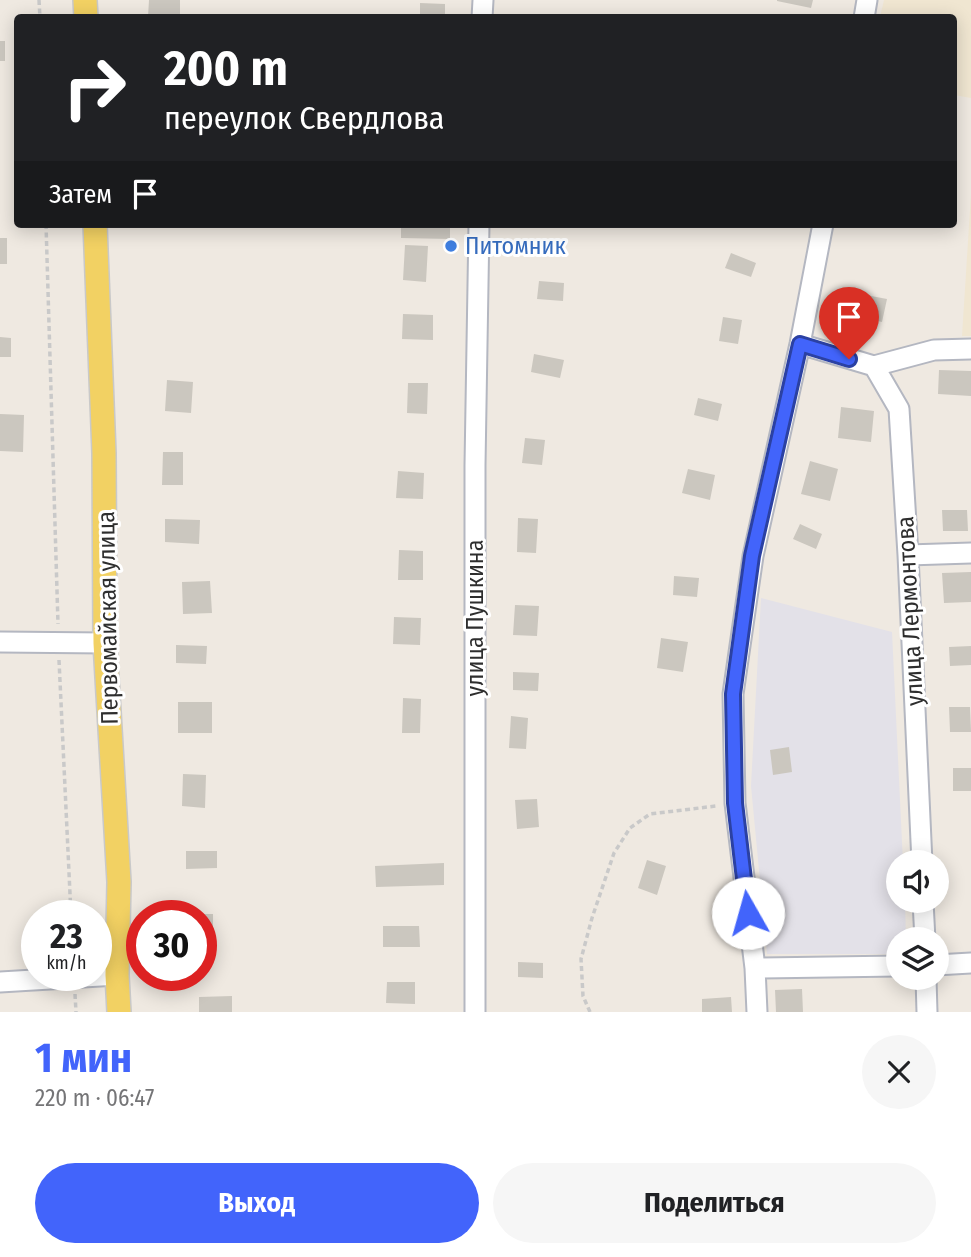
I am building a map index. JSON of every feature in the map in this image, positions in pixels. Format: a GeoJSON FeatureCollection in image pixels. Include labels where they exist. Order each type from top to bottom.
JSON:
{"type":"FeatureCollection","features":[{"type":"Feature","properties":{"kind":"main road","name":"Первомайская улица"},"geometry":{"type":"LineString","coordinates":[[95,228],[104,453],[105,643],[119,882],[119,1012]]}},
{"type":"Feature","properties":{"kind":"street","name":"улица Пушкина"},"geometry":{"type":"LineString","coordinates":[[475,1012],[475,479],[479,228]]}},
{"type":"Feature","properties":{"kind":"street"},"geometry":{"type":"LineString","coordinates":[[757,1012],[755,968],[735,803],[733,694],[752,556],[800,344],[822,228]]}},
{"type":"Feature","properties":{"kind":"street"},"geometry":{"type":"LineString","coordinates":[[800,344],[874,366],[933,349],[971,349]]}},
{"type":"Feature","properties":{"kind":"street","name":"улица Лермонтова"},"geometry":{"type":"LineString","coordinates":[[874,366],[899,409],[921,850]]}},
{"type":"Feature","properties":{"kind":"street"},"geometry":{"type":"LineString","coordinates":[[908,555],[971,553]]}},
{"type":"Feature","properties":{"kind":"street"},"geometry":{"type":"LineString","coordinates":[[0,642],[105,643]]}},
{"type":"Feature","properties":{"kind":"street"},"geometry":{"type":"LineString","coordinates":[[949,965],[971,964]]}},
{"type":"Feature","properties":{"kind":"street"},"geometry":{"type":"LineString","coordinates":[[755,968],[886,966]]}},
{"type":"Feature","properties":{"kind":"street"},"geometry":{"type":"LineString","coordinates":[[0,982],[117,975]]}},
{"type":"Feature","properties":{"kind":"street"},"geometry":{"type":"LineString","coordinates":[[926,990],[927,1012]]}},
{"type":"Feature","properties":{"kind":"path"},"geometry":{"type":"LineString","coordinates":[[46,228],[58,642],[70,900]]}},
{"type":"Feature","properties":{"kind":"path"},"geometry":{"type":"LineString","coordinates":[[590,1012],[583,996],[581,959],[614,853],[630,828],[650,814],[735,803]]}},
{"type":"Feature","properties":{"kind":"shaded area"},"geometry":{"type":"Polygon","coordinates":[[[884,0],[971,0],[971,98],[957,96],[957,14],[881,14],[884,0]]]}},
{"type":"Feature","properties":{"kind":"shaded area"},"geometry":{"type":"Polygon","coordinates":[[[971,194],[971,336],[962,336],[971,194]]]}},
{"type":"Feature","properties":{"kind":"shaded area"},"geometry":{"type":"Polygon","coordinates":[[[761,598],[892,632],[902,850],[886,850],[886,913],[905,913],[906,927],[886,927],[886,954],[767,954],[751,786],[761,598]]]}},
{"type":"Feature","properties":{"kind":"building"},"geometry":{"type":"Polygon","coordinates":[[[149,0],[180,0],[180,14],[148,14],[149,0]]]}},
{"type":"Feature","properties":{"kind":"building"},"geometry":{"type":"Polygon","coordinates":[[[777,0],[813,0],[811,8],[777,0]]]}},
{"type":"Feature","properties":{"kind":"building"},"geometry":{"type":"Polygon","coordinates":[[[420,3],[445,4],[445,14],[420,14],[420,3]]]}},
{"type":"Feature","properties":{"kind":"building"},"geometry":{"type":"Polygon","coordinates":[[[0,41],[5,41],[5,61],[0,61],[0,41]]]}},
{"type":"Feature","properties":{"kind":"building"},"geometry":{"type":"Polygon","coordinates":[[[401,228],[450,228],[450,239],[401,238],[401,228]]]}},
{"type":"Feature","properties":{"kind":"building"},"geometry":{"type":"Polygon","coordinates":[[[0,238],[7,238],[7,264],[0,264],[0,238]]]}},
{"type":"Feature","properties":{"kind":"building"},"geometry":{"type":"Polygon","coordinates":[[[405,245],[428,246],[426,282],[403,280],[405,245]]]}},
{"type":"Feature","properties":{"kind":"building"},"geometry":{"type":"Polygon","coordinates":[[[731,253],[756,263],[751,277],[725,268],[731,253]]]}},
{"type":"Feature","properties":{"kind":"building"},"geometry":{"type":"Polygon","coordinates":[[[539,281],[564,283],[563,301],[537,299],[539,281]]]}},
{"type":"Feature","properties":{"kind":"building"},"geometry":{"type":"Polygon","coordinates":[[[850,292],[887,299],[882,322],[845,314],[850,292]]]}},
{"type":"Feature","properties":{"kind":"building"},"geometry":{"type":"Polygon","coordinates":[[[403,314],[433,315],[433,340],[402,339],[403,314]]]}},
{"type":"Feature","properties":{"kind":"building"},"geometry":{"type":"Polygon","coordinates":[[[723,317],[742,320],[738,344],[719,341],[723,317]]]}},
{"type":"Feature","properties":{"kind":"building"},"geometry":{"type":"Polygon","coordinates":[[[0,337],[11,338],[11,357],[0,357],[0,337]]]}},
{"type":"Feature","properties":{"kind":"building"},"geometry":{"type":"Polygon","coordinates":[[[534,354],[564,360],[560,378],[531,372],[534,354]]]}},
{"type":"Feature","properties":{"kind":"building"},"geometry":{"type":"Polygon","coordinates":[[[939,370],[971,371],[971,396],[938,394],[939,370]]]}},
{"type":"Feature","properties":{"kind":"building"},"geometry":{"type":"Polygon","coordinates":[[[167,380],[193,382],[191,413],[165,411],[167,380]]]}},
{"type":"Feature","properties":{"kind":"building"},"geometry":{"type":"Polygon","coordinates":[[[408,383],[428,383],[427,414],[407,413],[408,383]]]}},
{"type":"Feature","properties":{"kind":"building"},"geometry":{"type":"Polygon","coordinates":[[[698,398],[722,404],[718,421],[694,415],[698,398]]]}},
{"type":"Feature","properties":{"kind":"building"},"geometry":{"type":"Polygon","coordinates":[[[841,407],[874,411],[871,442],[838,438],[841,407]]]}},
{"type":"Feature","properties":{"kind":"building"},"geometry":{"type":"Polygon","coordinates":[[[0,414],[24,415],[23,452],[0,451],[0,414]]]}},
{"type":"Feature","properties":{"kind":"building"},"geometry":{"type":"Polygon","coordinates":[[[525,438],[545,440],[542,465],[522,463],[525,438]]]}},
{"type":"Feature","properties":{"kind":"building"},"geometry":{"type":"Polygon","coordinates":[[[163,452],[183,452],[183,485],[162,485],[163,452]]]}},
{"type":"Feature","properties":{"kind":"building"},"geometry":{"type":"Polygon","coordinates":[[[810,461],[838,469],[830,501],[801,494],[810,461]]]}},
{"type":"Feature","properties":{"kind":"building"},"geometry":{"type":"Polygon","coordinates":[[[688,469],[715,475],[710,500],[682,493],[688,469]]]}},
{"type":"Feature","properties":{"kind":"building"},"geometry":{"type":"Polygon","coordinates":[[[398,471],[424,473],[423,499],[396,498],[398,471]]]}},
{"type":"Feature","properties":{"kind":"building"},"geometry":{"type":"Polygon","coordinates":[[[942,510],[967,510],[968,531],[943,531],[942,510]]]}},
{"type":"Feature","properties":{"kind":"building"},"geometry":{"type":"Polygon","coordinates":[[[518,518],[538,519],[536,553],[517,552],[518,518]]]}},
{"type":"Feature","properties":{"kind":"building"},"geometry":{"type":"Polygon","coordinates":[[[165,519],[200,520],[199,544],[165,542],[165,519]]]}},
{"type":"Feature","properties":{"kind":"building"},"geometry":{"type":"Polygon","coordinates":[[[800,524],[822,534],[816,549],[793,539],[800,524]]]}},
{"type":"Feature","properties":{"kind":"building"},"geometry":{"type":"Polygon","coordinates":[[[399,550],[423,551],[423,580],[398,580],[399,550]]]}},
{"type":"Feature","properties":{"kind":"building"},"geometry":{"type":"Polygon","coordinates":[[[971,572],[971,602],[944,603],[942,573],[971,572]]]}},
{"type":"Feature","properties":{"kind":"building"},"geometry":{"type":"Polygon","coordinates":[[[674,576],[699,578],[697,597],[673,595],[674,576]]]}},
{"type":"Feature","properties":{"kind":"building"},"geometry":{"type":"Polygon","coordinates":[[[210,581],[212,613],[183,614],[182,582],[210,581]]]}},
{"type":"Feature","properties":{"kind":"building"},"geometry":{"type":"Polygon","coordinates":[[[515,605],[539,606],[537,636],[513,635],[515,605]]]}},
{"type":"Feature","properties":{"kind":"building"},"geometry":{"type":"Polygon","coordinates":[[[394,617],[421,618],[420,645],[393,644],[394,617]]]}},
{"type":"Feature","properties":{"kind":"building"},"geometry":{"type":"Polygon","coordinates":[[[661,638],[688,642],[683,672],[657,668],[661,638]]]}},
{"type":"Feature","properties":{"kind":"building"},"geometry":{"type":"Polygon","coordinates":[[[176,645],[207,646],[206,664],[176,663],[176,645]]]}},
{"type":"Feature","properties":{"kind":"building"},"geometry":{"type":"Polygon","coordinates":[[[971,646],[971,665],[950,666],[949,647],[971,646]]]}},
{"type":"Feature","properties":{"kind":"building"},"geometry":{"type":"Polygon","coordinates":[[[513,672],[539,673],[538,691],[513,690],[513,672]]]}},
{"type":"Feature","properties":{"kind":"building"},"geometry":{"type":"Polygon","coordinates":[[[403,698],[421,699],[420,733],[402,733],[403,698]]]}},
{"type":"Feature","properties":{"kind":"building"},"geometry":{"type":"Polygon","coordinates":[[[178,702],[212,702],[212,733],[178,733],[178,702]]]}},
{"type":"Feature","properties":{"kind":"building"},"geometry":{"type":"Polygon","coordinates":[[[949,707],[970,707],[971,732],[950,732],[949,707]]]}},
{"type":"Feature","properties":{"kind":"building"},"geometry":{"type":"Polygon","coordinates":[[[511,716],[528,718],[526,749],[509,748],[511,716]]]}},
{"type":"Feature","properties":{"kind":"building"},"geometry":{"type":"Polygon","coordinates":[[[789,747],[792,772],[773,775],[770,750],[789,747]]]}},
{"type":"Feature","properties":{"kind":"building"},"geometry":{"type":"Polygon","coordinates":[[[953,768],[971,768],[971,791],[953,791],[953,768]]]}},
{"type":"Feature","properties":{"kind":"building"},"geometry":{"type":"Polygon","coordinates":[[[183,774],[206,775],[205,808],[182,806],[183,774]]]}},
{"type":"Feature","properties":{"kind":"building"},"geometry":{"type":"Polygon","coordinates":[[[537,799],[539,827],[517,829],[515,800],[537,799]]]}},
{"type":"Feature","properties":{"kind":"building"},"geometry":{"type":"Polygon","coordinates":[[[186,851],[217,851],[217,868],[186,869],[186,851]]]}},
{"type":"Feature","properties":{"kind":"building"},"geometry":{"type":"Polygon","coordinates":[[[647,860],[666,866],[657,895],[638,888],[647,860]]]}},
{"type":"Feature","properties":{"kind":"building"},"geometry":{"type":"Polygon","coordinates":[[[444,863],[444,885],[376,887],[375,866],[444,863]]]}},
{"type":"Feature","properties":{"kind":"building"},"geometry":{"type":"Polygon","coordinates":[[[383,926],[419,926],[420,947],[383,947],[383,926]]]}},
{"type":"Feature","properties":{"kind":"building"},"geometry":{"type":"Polygon","coordinates":[[[518,962],[543,963],[543,978],[518,977],[518,962]]]}},
{"type":"Feature","properties":{"kind":"building"},"geometry":{"type":"Polygon","coordinates":[[[387,982],[415,982],[415,1004],[386,1003],[387,982]]]}},
{"type":"Feature","properties":{"kind":"building"},"geometry":{"type":"Polygon","coordinates":[[[802,989],[803,1012],[776,1012],[775,990],[802,989]]]}},
{"type":"Feature","properties":{"kind":"building"},"geometry":{"type":"Polygon","coordinates":[[[232,996],[232,1012],[199,1012],[199,997],[232,996]]]}},
{"type":"Feature","properties":{"kind":"building"},"geometry":{"type":"Polygon","coordinates":[[[731,997],[732,1012],[702,1012],[702,999],[731,997]]]}},
{"type":"Feature","properties":{"kind":"place","name":"Питомник"},"geometry":{"type":"Point","coordinates":[451,246]}},
{"type":"Feature","properties":{"kind":"route"},"geometry":{"type":"LineString","coordinates":[[748,913],[735,803],[733,694],[752,556],[800,344],[849,359]]}}]}
